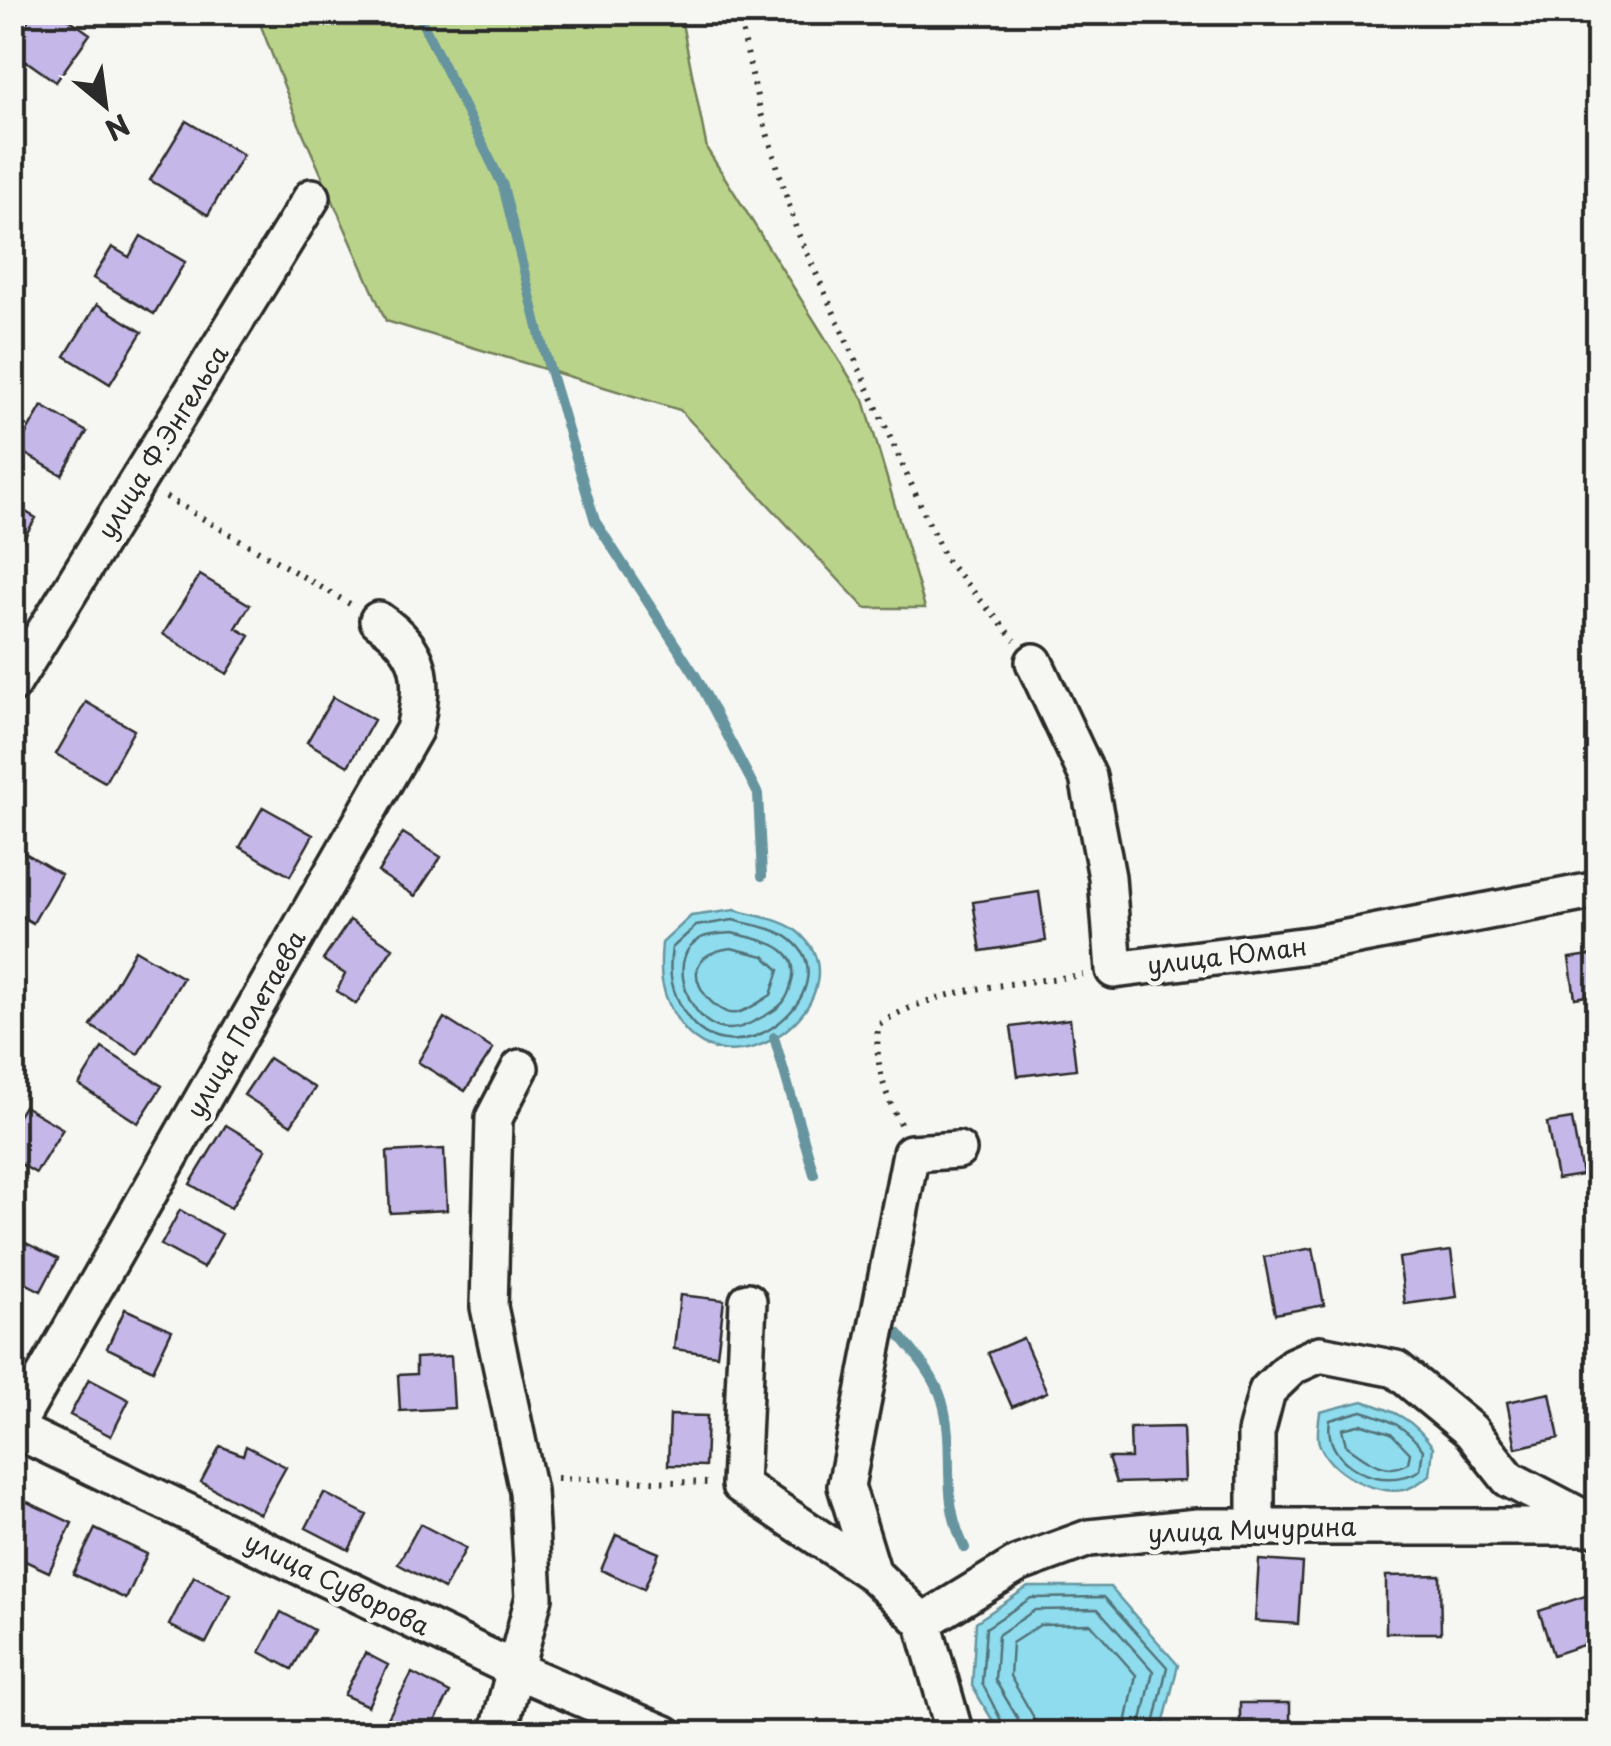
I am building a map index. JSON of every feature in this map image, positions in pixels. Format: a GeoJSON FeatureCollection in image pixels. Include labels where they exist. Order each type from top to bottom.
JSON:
{"type":"FeatureCollection","features":[{"type":"Feature","properties":{"kind":"street","name":"улица Ф.Энгельса"},"geometry":{"type":"LineString","coordinates":[[12,685],[312,198]]}},
{"type":"Feature","properties":{"kind":"street","name":"улица Полетаева"},"geometry":{"type":"LineString","coordinates":[[13,1428],[414,730],[423,688],[414,657],[400,635],[378,620]]}},
{"type":"Feature","properties":{"kind":"street","name":"улица Юман"},"geometry":{"type":"LineString","coordinates":[[1034,662],[1088,776],[1107,877],[1114,970],[1316,944],[1598,890]]}},
{"type":"Feature","properties":{"kind":"street"},"geometry":{"type":"LineString","coordinates":[[498,1734],[534,1597],[528,1491],[488,1307],[494,1118],[520,1068]]}},
{"type":"Feature","properties":{"kind":"street"},"geometry":{"type":"LineString","coordinates":[[873,1574],[846,1486],[912,1153],[958,1150]]}},
{"type":"Feature","properties":{"kind":"street"},"geometry":{"type":"LineString","coordinates":[[748,1301],[740,1485],[873,1574],[923,1622],[955,1734]]}},
{"type":"Feature","properties":{"kind":"street"},"geometry":{"type":"LineString","coordinates":[[1256,1527],[1256,1433],[1267,1391],[1292,1366],[1320,1354],[1396,1369],[1471,1430],[1509,1479],[1598,1527]]}},
{"type":"Feature","properties":{"kind":"street","name":"улица Суворова"},"geometry":{"type":"LineString","coordinates":[[13,1428],[516,1670],[664,1734]]}},
{"type":"Feature","properties":{"kind":"street","name":"улица Мичурина"},"geometry":{"type":"LineString","coordinates":[[923,1622],[1018,1564],[1089,1538],[1198,1527],[1598,1527]]}},
{"type":"Feature","properties":{"kind":"path"},"geometry":{"type":"LineString","coordinates":[[738,12],[760,110],[797,231],[945,560],[1034,662]]}},
{"type":"Feature","properties":{"kind":"path"},"geometry":{"type":"LineString","coordinates":[[139,481],[378,620]]}},
{"type":"Feature","properties":{"kind":"path"},"geometry":{"type":"LineString","coordinates":[[912,1153],[881,1086],[876,1056],[878,1026],[909,1005],[936,996],[1114,970]]}},
{"type":"Feature","properties":{"kind":"path"},"geometry":{"type":"LineString","coordinates":[[528,1491],[559,1476],[740,1485]]}},
{"type":"Feature","properties":{"kind":"green space"},"geometry":{"type":"Polygon","coordinates":[[[256,13],[680,13],[707,149],[864,400],[925,608],[865,608],[680,410],[386,321],[296,117],[256,13]]]}},
{"type":"Feature","properties":{"kind":"water"},"geometry":{"type":"Polygon","coordinates":[[[735,910],[777,921],[799,933],[816,958],[817,984],[805,1009],[785,1031],[759,1046],[731,1051],[703,1044],[679,1022],[665,994],[661,954],[662,943],[691,916],[735,910]]]}},
{"type":"Feature","properties":{"kind":"water"},"geometry":{"type":"Polygon","coordinates":[[[1363,1401],[1402,1417],[1426,1437],[1433,1447],[1430,1475],[1410,1488],[1391,1491],[1366,1485],[1332,1463],[1318,1440],[1320,1412],[1363,1401]]]}},
{"type":"Feature","properties":{"kind":"water"},"geometry":{"type":"Polygon","coordinates":[[[1028,1587],[1110,1587],[1178,1665],[1161,1733],[1000,1733],[972,1686],[976,1622],[1028,1587]]]}},
{"type":"Feature","properties":{"kind":"building"},"geometry":{"type":"Polygon","coordinates":[[[34,12],[59,12],[90,34],[56,82],[12,51],[12,43],[34,12]]]}},
{"type":"Feature","properties":{"kind":"building"},"geometry":{"type":"Polygon","coordinates":[[[186,121],[243,155],[208,215],[150,180],[186,121]]]}},
{"type":"Feature","properties":{"kind":"building"},"geometry":{"type":"Polygon","coordinates":[[[141,236],[185,262],[154,314],[93,278],[112,247],[129,257],[141,236]]]}},
{"type":"Feature","properties":{"kind":"building"},"geometry":{"type":"Polygon","coordinates":[[[97,304],[142,332],[110,384],[65,356],[97,304]]]}},
{"type":"Feature","properties":{"kind":"building"},"geometry":{"type":"Polygon","coordinates":[[[42,406],[87,432],[62,475],[17,449],[42,406]]]}},
{"type":"Feature","properties":{"kind":"building"},"geometry":{"type":"Polygon","coordinates":[[[12,504],[36,518],[13,556],[12,555],[12,504]]]}},
{"type":"Feature","properties":{"kind":"building"},"geometry":{"type":"Polygon","coordinates":[[[200,575],[250,605],[236,628],[250,636],[227,674],[163,634],[200,575]]]}},
{"type":"Feature","properties":{"kind":"building"},"geometry":{"type":"Polygon","coordinates":[[[333,697],[374,720],[348,766],[307,742],[333,697]]]}},
{"type":"Feature","properties":{"kind":"building"},"geometry":{"type":"Polygon","coordinates":[[[86,702],[134,730],[105,782],[56,754],[86,702]]]}},
{"type":"Feature","properties":{"kind":"building"},"geometry":{"type":"Polygon","coordinates":[[[263,807],[313,835],[290,876],[240,847],[263,807]]]}},
{"type":"Feature","properties":{"kind":"building"},"geometry":{"type":"Polygon","coordinates":[[[403,833],[441,857],[415,896],[378,872],[403,833]]]}},
{"type":"Feature","properties":{"kind":"building"},"geometry":{"type":"Polygon","coordinates":[[[20,850],[61,874],[33,923],[12,911],[12,862],[20,850]]]}},
{"type":"Feature","properties":{"kind":"building"},"geometry":{"type":"Polygon","coordinates":[[[1039,892],[1046,941],[981,951],[973,902],[1039,892]]]}},
{"type":"Feature","properties":{"kind":"building"},"geometry":{"type":"Polygon","coordinates":[[[350,920],[393,948],[356,1004],[337,991],[345,974],[323,960],[350,920]]]}},
{"type":"Feature","properties":{"kind":"building"},"geometry":{"type":"Polygon","coordinates":[[[135,950],[183,978],[138,1054],[91,1026],[135,950]]]}},
{"type":"Feature","properties":{"kind":"building"},"geometry":{"type":"Polygon","coordinates":[[[1598,954],[1598,994],[1575,998],[1569,958],[1598,954]]]}},
{"type":"Feature","properties":{"kind":"building"},"geometry":{"type":"Polygon","coordinates":[[[444,1018],[493,1049],[465,1091],[418,1062],[444,1018]]]}},
{"type":"Feature","properties":{"kind":"building"},"geometry":{"type":"Polygon","coordinates":[[[1070,1019],[1076,1069],[1018,1076],[1011,1027],[1070,1019]]]}},
{"type":"Feature","properties":{"kind":"building"},"geometry":{"type":"Polygon","coordinates":[[[102,1048],[162,1086],[138,1123],[79,1085],[102,1048]]]}},
{"type":"Feature","properties":{"kind":"building"},"geometry":{"type":"Polygon","coordinates":[[[269,1058],[315,1088],[291,1125],[244,1095],[269,1058]]]}},
{"type":"Feature","properties":{"kind":"building"},"geometry":{"type":"Polygon","coordinates":[[[24,1106],[63,1129],[36,1173],[12,1159],[12,1125],[24,1106]]]}},
{"type":"Feature","properties":{"kind":"building"},"geometry":{"type":"Polygon","coordinates":[[[1572,1119],[1582,1175],[1557,1179],[1547,1123],[1572,1119]]]}},
{"type":"Feature","properties":{"kind":"building"},"geometry":{"type":"Polygon","coordinates":[[[226,1125],[266,1149],[231,1208],[190,1184],[226,1125]]]}},
{"type":"Feature","properties":{"kind":"building"},"geometry":{"type":"Polygon","coordinates":[[[444,1149],[447,1210],[390,1213],[387,1152],[444,1149]]]}},
{"type":"Feature","properties":{"kind":"building"},"geometry":{"type":"Polygon","coordinates":[[[180,1210],[222,1234],[203,1268],[161,1245],[180,1210]]]}},
{"type":"Feature","properties":{"kind":"building"},"geometry":{"type":"Polygon","coordinates":[[[12,1236],[58,1259],[41,1291],[12,1276],[12,1236]]]}},
{"type":"Feature","properties":{"kind":"building"},"geometry":{"type":"Polygon","coordinates":[[[1313,1248],[1324,1305],[1275,1314],[1264,1257],[1313,1248]]]}},
{"type":"Feature","properties":{"kind":"building"},"geometry":{"type":"Polygon","coordinates":[[[1451,1251],[1457,1297],[1405,1304],[1399,1258],[1451,1251]]]}},
{"type":"Feature","properties":{"kind":"building"},"geometry":{"type":"Polygon","coordinates":[[[680,1295],[724,1300],[717,1355],[674,1349],[680,1295]]]}},
{"type":"Feature","properties":{"kind":"building"},"geometry":{"type":"Polygon","coordinates":[[[125,1309],[172,1330],[153,1370],[107,1348],[125,1309]]]}},
{"type":"Feature","properties":{"kind":"building"},"geometry":{"type":"Polygon","coordinates":[[[1023,1338],[1047,1392],[1012,1407],[988,1353],[1023,1338]]]}},
{"type":"Feature","properties":{"kind":"building"},"geometry":{"type":"Polygon","coordinates":[[[451,1356],[454,1408],[400,1411],[398,1375],[416,1374],[416,1358],[451,1356]]]}},
{"type":"Feature","properties":{"kind":"building"},"geometry":{"type":"Polygon","coordinates":[[[89,1379],[129,1400],[111,1436],[70,1415],[89,1379]]]}},
{"type":"Feature","properties":{"kind":"building"},"geometry":{"type":"Polygon","coordinates":[[[1550,1393],[1559,1438],[1516,1448],[1507,1402],[1550,1393]]]}},
{"type":"Feature","properties":{"kind":"building"},"geometry":{"type":"Polygon","coordinates":[[[670,1415],[707,1416],[705,1466],[668,1465],[670,1415]]]}},
{"type":"Feature","properties":{"kind":"building"},"geometry":{"type":"Polygon","coordinates":[[[1183,1427],[1185,1481],[1116,1483],[1108,1458],[1131,1458],[1130,1428],[1183,1427]]]}},
{"type":"Feature","properties":{"kind":"building"},"geometry":{"type":"Polygon","coordinates":[[[220,1446],[243,1455],[246,1446],[286,1467],[260,1514],[201,1482],[220,1446]]]}},
{"type":"Feature","properties":{"kind":"building"},"geometry":{"type":"Polygon","coordinates":[[[324,1493],[367,1515],[349,1550],[306,1528],[324,1493]]]}},
{"type":"Feature","properties":{"kind":"building"},"geometry":{"type":"Polygon","coordinates":[[[23,1500],[72,1523],[49,1572],[12,1555],[12,1523],[23,1500]]]}},
{"type":"Feature","properties":{"kind":"building"},"geometry":{"type":"Polygon","coordinates":[[[420,1524],[466,1548],[444,1589],[398,1564],[420,1524]]]}},
{"type":"Feature","properties":{"kind":"building"},"geometry":{"type":"Polygon","coordinates":[[[95,1529],[147,1554],[126,1599],[73,1574],[95,1529]]]}},
{"type":"Feature","properties":{"kind":"building"},"geometry":{"type":"Polygon","coordinates":[[[616,1535],[659,1553],[644,1589],[601,1570],[616,1535]]]}},
{"type":"Feature","properties":{"kind":"building"},"geometry":{"type":"Polygon","coordinates":[[[1259,1560],[1302,1563],[1298,1624],[1255,1621],[1259,1560]]]}},
{"type":"Feature","properties":{"kind":"building"},"geometry":{"type":"Polygon","coordinates":[[[1440,1575],[1441,1633],[1386,1633],[1386,1576],[1440,1575]]]}},
{"type":"Feature","properties":{"kind":"building"},"geometry":{"type":"Polygon","coordinates":[[[194,1576],[231,1595],[206,1643],[169,1625],[194,1576]]]}},
{"type":"Feature","properties":{"kind":"building"},"geometry":{"type":"Polygon","coordinates":[[[1588,1595],[1598,1640],[1553,1655],[1539,1611],[1588,1595]]]}},
{"type":"Feature","properties":{"kind":"building"},"geometry":{"type":"Polygon","coordinates":[[[281,1612],[314,1630],[292,1669],[260,1652],[281,1612]]]}},
{"type":"Feature","properties":{"kind":"building"},"geometry":{"type":"Polygon","coordinates":[[[365,1653],[388,1665],[368,1706],[344,1695],[365,1653]]]}},
{"type":"Feature","properties":{"kind":"building"},"geometry":{"type":"Polygon","coordinates":[[[412,1673],[450,1693],[428,1734],[416,1734],[388,1718],[412,1673]]]}},
{"type":"Feature","properties":{"kind":"building"},"geometry":{"type":"Polygon","coordinates":[[[1240,1703],[1290,1703],[1290,1734],[1240,1734],[1240,1703]]]}},
{"type":"Feature","properties":{"kind":"waterway"},"geometry":{"type":"LineString","coordinates":[[417,12],[503,186],[542,344],[595,521],[697,678],[758,794],[762,876]]}},
{"type":"Feature","properties":{"kind":"waterway"},"geometry":{"type":"LineString","coordinates":[[774,1037],[814,1174]]}},
{"type":"Feature","properties":{"kind":"waterway"},"geometry":{"type":"LineString","coordinates":[[898,1333],[929,1373],[942,1400],[952,1510],[965,1548]]}}]}
